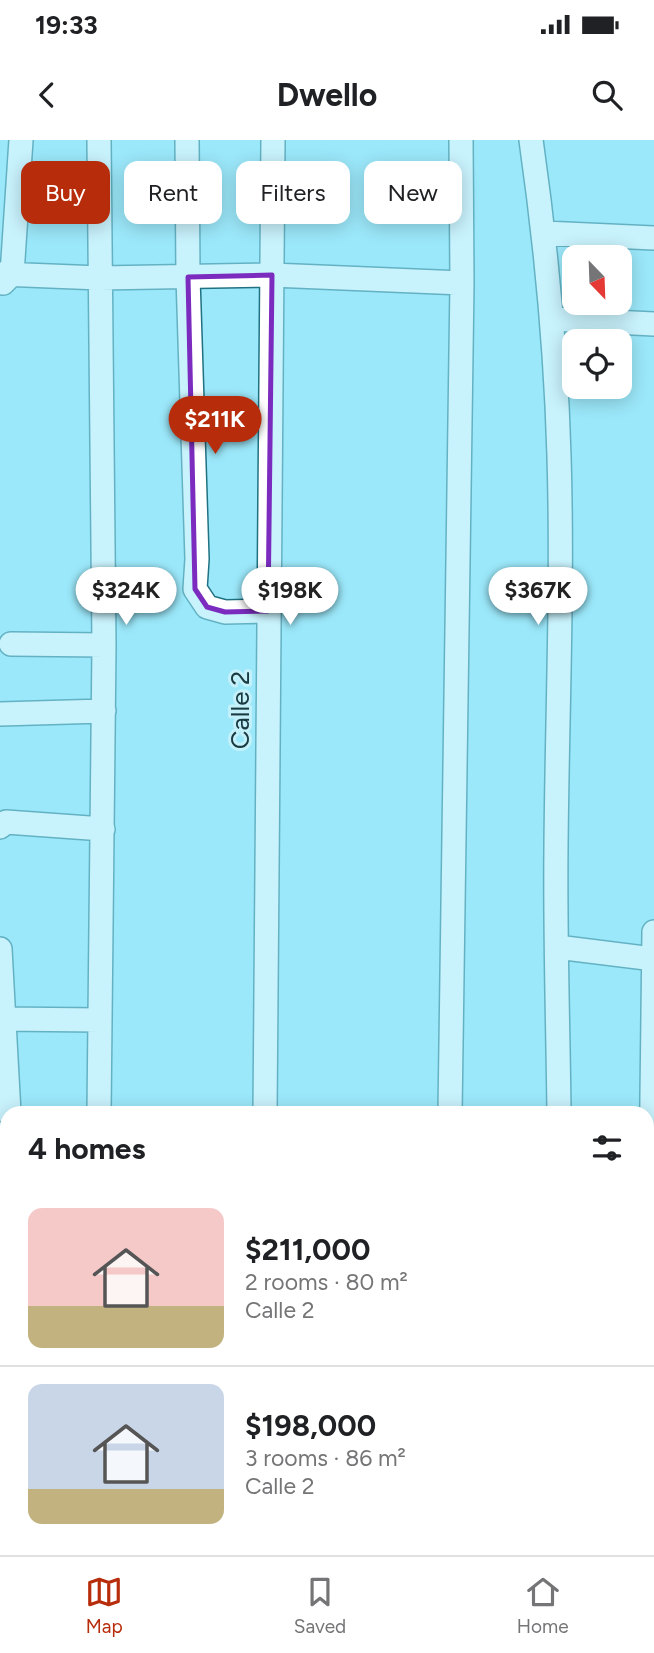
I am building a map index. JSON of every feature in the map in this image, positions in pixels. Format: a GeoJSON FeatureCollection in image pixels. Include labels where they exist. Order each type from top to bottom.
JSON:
{"type":"FeatureCollection","features":[{"type":"Feature","properties":{"kind":"street"},"geometry":{"type":"LineString","coordinates":[[21,140],[4,279],[272,275],[462,283]]}},
{"type":"Feature","properties":{"kind":"street"},"geometry":{"type":"LineString","coordinates":[[99,140],[104,645],[99,1106]]}},
{"type":"Feature","properties":{"kind":"street"},"geometry":{"type":"LineString","coordinates":[[187,140],[188,277],[197,559],[195,589],[207,607],[225,612],[268,611]]}},
{"type":"Feature","properties":{"kind":"street","name":"Calle 2"},"geometry":{"type":"LineString","coordinates":[[265,1106],[274,140]]}},
{"type":"Feature","properties":{"kind":"street"},"geometry":{"type":"LineString","coordinates":[[450,1106],[462,283],[461,140]]}},
{"type":"Feature","properties":{"kind":"street"},"geometry":{"type":"LineString","coordinates":[[531,140],[552,319],[559,456],[560,603],[556,849],[559,1106]]}},
{"type":"Feature","properties":{"kind":"street"},"geometry":{"type":"LineString","coordinates":[[544,233],[654,238]]}},
{"type":"Feature","properties":{"kind":"street"},"geometry":{"type":"LineString","coordinates":[[552,319],[654,324]]}},
{"type":"Feature","properties":{"kind":"street"},"geometry":{"type":"LineString","coordinates":[[11,643],[104,645]]}},
{"type":"Feature","properties":{"kind":"street"},"geometry":{"type":"LineString","coordinates":[[0,714],[104,711]]}},
{"type":"Feature","properties":{"kind":"street"},"geometry":{"type":"LineString","coordinates":[[0,827],[6,822],[103,829]]}},
{"type":"Feature","properties":{"kind":"street"},"geometry":{"type":"LineString","coordinates":[[650,1106],[654,932]]}},
{"type":"Feature","properties":{"kind":"street"},"geometry":{"type":"LineString","coordinates":[[557,947],[653,959]]}},
{"type":"Feature","properties":{"kind":"street"},"geometry":{"type":"LineString","coordinates":[[0,949],[8,1106]]}},
{"type":"Feature","properties":{"kind":"street"},"geometry":{"type":"LineString","coordinates":[[2,1019],[100,1020]]}},
{"type":"Feature","properties":{"kind":"highlighted area"},"geometry":{"type":"Polygon","coordinates":[[[272,275],[268,611],[225,612],[207,607],[195,589],[188,277],[272,275]]]}}]}
